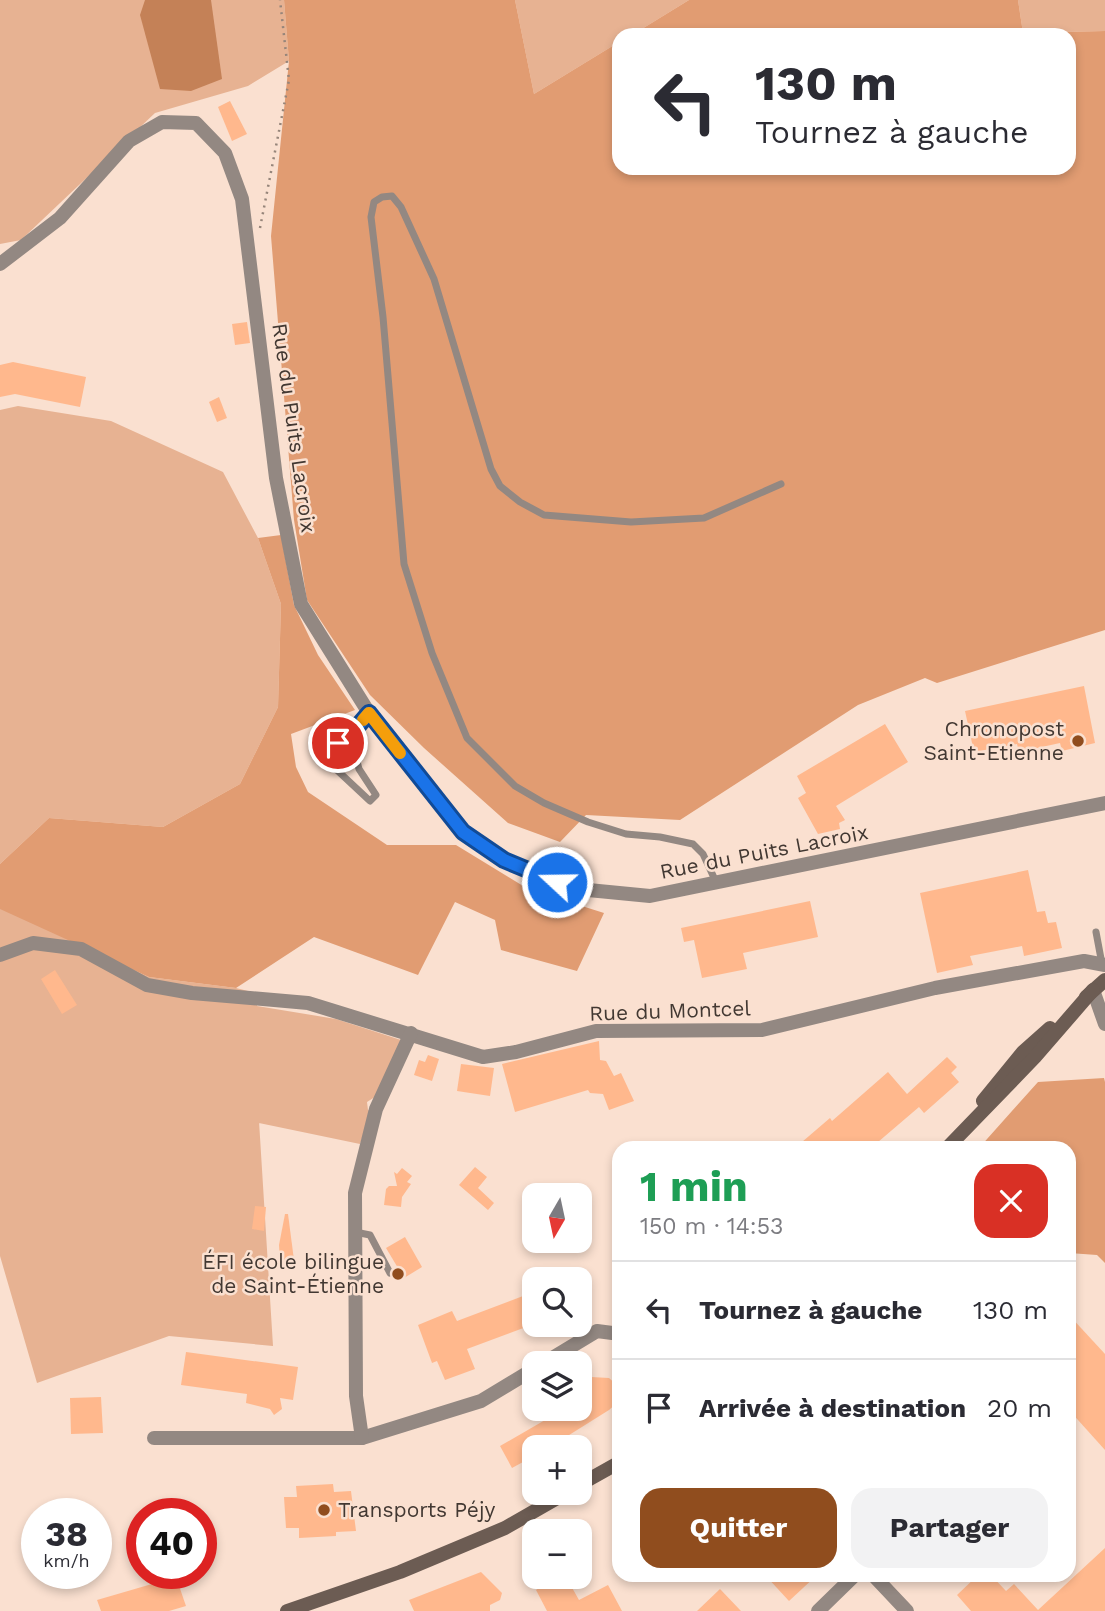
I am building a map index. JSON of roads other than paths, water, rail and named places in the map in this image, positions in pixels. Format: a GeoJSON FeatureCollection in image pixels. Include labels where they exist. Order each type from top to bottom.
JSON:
{"type":"FeatureCollection","features":[{"type":"Feature","properties":{"kind":"main road"},"geometry":{"type":"LineString","coordinates":[[953,1141],[1105,980]]}},
{"type":"Feature","properties":{"kind":"main road"},"geometry":{"type":"LineString","coordinates":[[592,1478],[612,1466]]}},
{"type":"Feature","properties":{"kind":"main road"},"geometry":{"type":"LineString","coordinates":[[287,1611],[400,1572],[505,1528],[545,1505]]}},
{"type":"Feature","properties":{"kind":"street","name":"Rue du Puits Lacroix"},"geometry":{"type":"LineString","coordinates":[[0,264],[60,218],[129,141],[162,122],[196,124],[225,153],[242,199],[276,478],[301,604],[369,713],[463,832],[504,860],[578,889],[650,896],[1105,803]]}},
{"type":"Feature","properties":{"kind":"street","name":"Rue du Montcel"},"geometry":{"type":"LineString","coordinates":[[0,955],[33,943],[81,949],[147,985],[192,993],[308,1003],[483,1056],[516,1052],[596,1031],[762,1030],[949,986],[1084,961],[1103,965]]}},
{"type":"Feature","properties":{"kind":"street"},"geometry":{"type":"LineString","coordinates":[[1093,990],[1105,1024]]}},
{"type":"Feature","properties":{"kind":"street"},"geometry":{"type":"LineString","coordinates":[[362,1438],[356,1396],[355,1193],[376,1109],[411,1033]]}},
{"type":"Feature","properties":{"kind":"street"},"geometry":{"type":"LineString","coordinates":[[564,1351],[597,1331],[612,1333]]}},
{"type":"Feature","properties":{"kind":"street"},"geometry":{"type":"LineString","coordinates":[[155,1438],[362,1438],[481,1401],[522,1376]]}},
{"type":"Feature","properties":{"kind":"street"},"geometry":{"type":"LineString","coordinates":[[818,1611],[848,1582]]}},
{"type":"Feature","properties":{"kind":"street"},"geometry":{"type":"LineString","coordinates":[[879,1582],[906,1611]]}},
{"type":"Feature","properties":{"kind":"lane"},"geometry":{"type":"LineString","coordinates":[[716,883],[704,854],[693,844],[660,837],[625,834],[587,822],[544,803],[516,786],[467,738],[432,653],[404,564],[383,317],[371,218],[374,202],[382,197],[392,196],[401,206],[433,279],[491,469],[500,486],[520,502],[544,514],[619,521],[704,518],[781,484]]}},
{"type":"Feature","properties":{"kind":"lane"},"geometry":{"type":"LineString","coordinates":[[357,727],[351,728],[324,758],[370,801],[376,795],[359,769],[351,739],[369,713]]}},
{"type":"Feature","properties":{"kind":"lane"},"geometry":{"type":"LineString","coordinates":[[1096,932],[1103,965]]}},
{"type":"Feature","properties":{"kind":"lane"},"geometry":{"type":"LineString","coordinates":[[355,1232],[370,1235],[390,1273]]}},
{"type":"Feature","properties":{"kind":"place","name":"Chronopost Saint-Etienne"},"geometry":{"type":"Point","coordinates":[1078,741]}},
{"type":"Feature","properties":{"kind":"place","name":"ÉFI école bilingue de Saint-Étienne"},"geometry":{"type":"Point","coordinates":[398,1274]}},
{"type":"Feature","properties":{"kind":"place","name":"Transports Péjy"},"geometry":{"type":"Point","coordinates":[324,1510]}}]}
